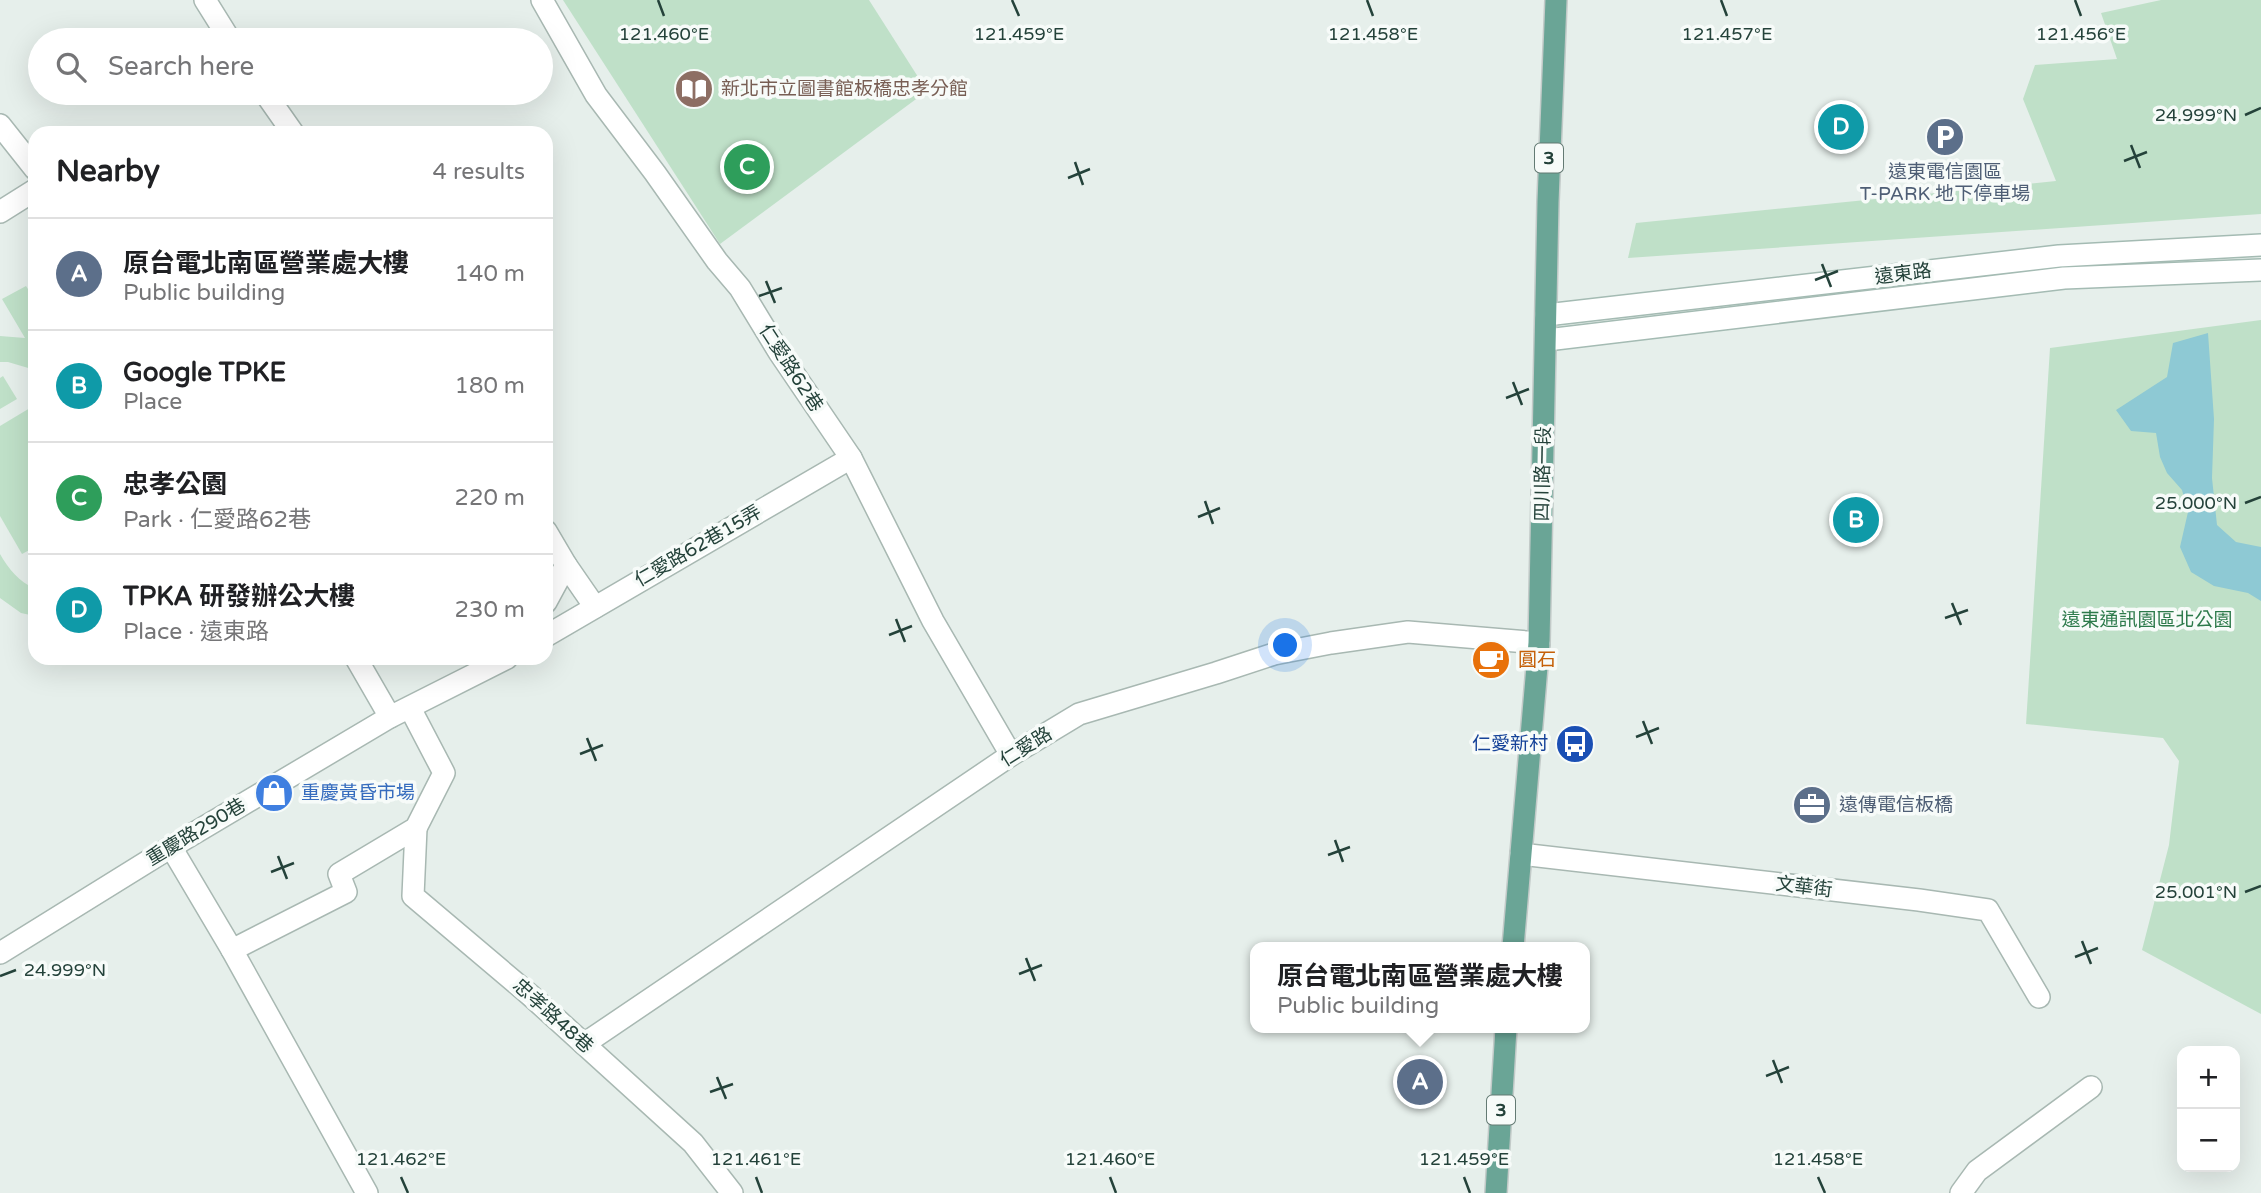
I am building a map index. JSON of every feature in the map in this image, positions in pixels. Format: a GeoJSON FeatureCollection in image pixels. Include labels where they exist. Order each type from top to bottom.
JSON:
{"type":"FeatureCollection","features":[{"type":"Feature","properties":{"kind":"main road","name":"四川路一段"},"geometry":{"type":"LineString","coordinates":[[1513,942],[1539,643],[1556,0]]}},
{"type":"Feature","properties":{"kind":"main road","name":"3"},"geometry":{"type":"LineString","coordinates":[[1496,1193],[1506,1033]]}},
{"type":"Feature","properties":{"kind":"street"},"geometry":{"type":"LineString","coordinates":[[205,0],[222,28]]}},
{"type":"Feature","properties":{"kind":"street","name":"仁愛路62巷"},"geometry":{"type":"LineString","coordinates":[[542,0],[596,95],[717,261],[740,288],[779,352],[851,458],[933,621],[1011,755]]}},
{"type":"Feature","properties":{"kind":"street"},"geometry":{"type":"LineString","coordinates":[[273,105],[288,126]]}},
{"type":"Feature","properties":{"kind":"street"},"geometry":{"type":"LineString","coordinates":[[0,125],[28,160]]}},
{"type":"Feature","properties":{"kind":"street"},"geometry":{"type":"LineString","coordinates":[[0,212],[28,194]]}},
{"type":"Feature","properties":{"kind":"street","name":"遠東路"},"geometry":{"type":"LineString","coordinates":[[1546,315],[2059,256],[2261,245]]}},
{"type":"Feature","properties":{"kind":"street","name":"遠東路"},"geometry":{"type":"LineString","coordinates":[[1546,340],[2064,278],[2261,270]]}},
{"type":"Feature","properties":{"kind":"street","name":"仁愛路62巷15弄"},"geometry":{"type":"LineString","coordinates":[[553,632],[851,458]]}},
{"type":"Feature","properties":{"kind":"street"},"geometry":{"type":"LineString","coordinates":[[553,543],[595,607]]}},
{"type":"Feature","properties":{"kind":"street"},"geometry":{"type":"LineString","coordinates":[[553,589],[566,565]]}},
{"type":"Feature","properties":{"kind":"street","name":"仁愛路"},"geometry":{"type":"LineString","coordinates":[[584,1044],[1011,755],[1079,714],[1274,654],[1331,643],[1408,632],[1539,643]]}},
{"type":"Feature","properties":{"kind":"street"},"geometry":{"type":"LineString","coordinates":[[360,665],[390,717]]}},
{"type":"Feature","properties":{"kind":"street","name":"重慶路290巷"},"geometry":{"type":"LineString","coordinates":[[0,953],[171,847],[390,717],[493,665]]}},
{"type":"Feature","properties":{"kind":"street"},"geometry":{"type":"LineString","coordinates":[[232,950],[346,892],[339,874],[416,828],[444,774],[410,708]]}},
{"type":"Feature","properties":{"kind":"street","name":"忠孝路48巷"},"geometry":{"type":"LineString","coordinates":[[416,828],[413,896],[530,995],[693,1143],[732,1193]]}},
{"type":"Feature","properties":{"kind":"street"},"geometry":{"type":"LineString","coordinates":[[171,847],[232,950],[367,1193]]}},
{"type":"Feature","properties":{"kind":"street","name":"文華街"},"geometry":{"type":"LineString","coordinates":[[1521,854],[1988,910],[2039,997]]}},
{"type":"Feature","properties":{"kind":"street"},"geometry":{"type":"LineString","coordinates":[[1961,1193],[1977,1171],[2091,1087]]}},
{"type":"Feature","properties":{"kind":"green space"},"geometry":{"type":"Polygon","coordinates":[[[563,0],[869,0],[927,91],[720,244],[563,0]]]}},
{"type":"Feature","properties":{"kind":"green space"},"geometry":{"type":"Polygon","coordinates":[[[2161,0],[2261,0],[2261,214],[1628,258],[1636,223],[2056,181],[2023,99],[2035,65],[2117,59],[2101,13],[2161,0]]]}},
{"type":"Feature","properties":{"kind":"green space"},"geometry":{"type":"Polygon","coordinates":[[[26,286],[28,289],[28,368],[0,362],[0,336],[25,338],[2,299],[26,286]]]}},
{"type":"Feature","properties":{"kind":"green space","name":"遠東通訊園區北公園"},"geometry":{"type":"Polygon","coordinates":[[[2261,320],[2261,1014],[2142,950],[2169,845],[2179,761],[2163,738],[2026,724],[2050,348],[2261,320]]]}},
{"type":"Feature","properties":{"kind":"green space"},"geometry":{"type":"Polygon","coordinates":[[[3,376],[17,399],[0,409],[0,378],[3,376]]]}},
{"type":"Feature","properties":{"kind":"green space"},"geometry":{"type":"Polygon","coordinates":[[[28,409],[28,551],[22,554],[0,516],[0,426],[28,409]]]}},
{"type":"Feature","properties":{"kind":"green space"},"geometry":{"type":"Polygon","coordinates":[[[0,554],[15,574],[28,585],[28,614],[21,613],[0,598],[0,554]]]}},
{"type":"Feature","properties":{"kind":"water"},"geometry":{"type":"Polygon","coordinates":[[[2208,333],[2214,419],[2212,478],[2217,525],[2236,542],[2261,547],[2261,601],[2248,593],[2214,586],[2191,572],[2180,547],[2188,512],[2182,490],[2167,473],[2160,457],[2156,433],[2131,431],[2116,410],[2167,377],[2173,343],[2208,333]]]}},
{"type":"Feature","properties":{"kind":"place","name":"新北市立圖書館板橋忠孝分館"},"geometry":{"type":"Point","coordinates":[694,89]}},
{"type":"Feature","properties":{"kind":"place","name":"TPKA 研發辦公大樓"},"geometry":{"type":"Point","coordinates":[1841,127]}},
{"type":"Feature","properties":{"kind":"place","name":"遠東電信園區 T-PARK 地下停車場"},"geometry":{"type":"Point","coordinates":[1945,137]}},
{"type":"Feature","properties":{"kind":"place","name":"忠孝公園"},"geometry":{"type":"Point","coordinates":[747,167]}},
{"type":"Feature","properties":{"kind":"place","name":"Google TPKE"},"geometry":{"type":"Point","coordinates":[1856,520]}},
{"type":"Feature","properties":{"kind":"place","name":"圓石"},"geometry":{"type":"Point","coordinates":[1491,660]}},
{"type":"Feature","properties":{"kind":"place","name":"仁愛新村"},"geometry":{"type":"Point","coordinates":[1575,744]}},
{"type":"Feature","properties":{"kind":"place","name":"重慶黃昏市場"},"geometry":{"type":"Point","coordinates":[274,793]}},
{"type":"Feature","properties":{"kind":"place","name":"遠傳電信板橋"},"geometry":{"type":"Point","coordinates":[1812,805]}},
{"type":"Feature","properties":{"kind":"place","name":"原台電北南區營業處大樓"},"geometry":{"type":"Point","coordinates":[1420,1082]}}]}
